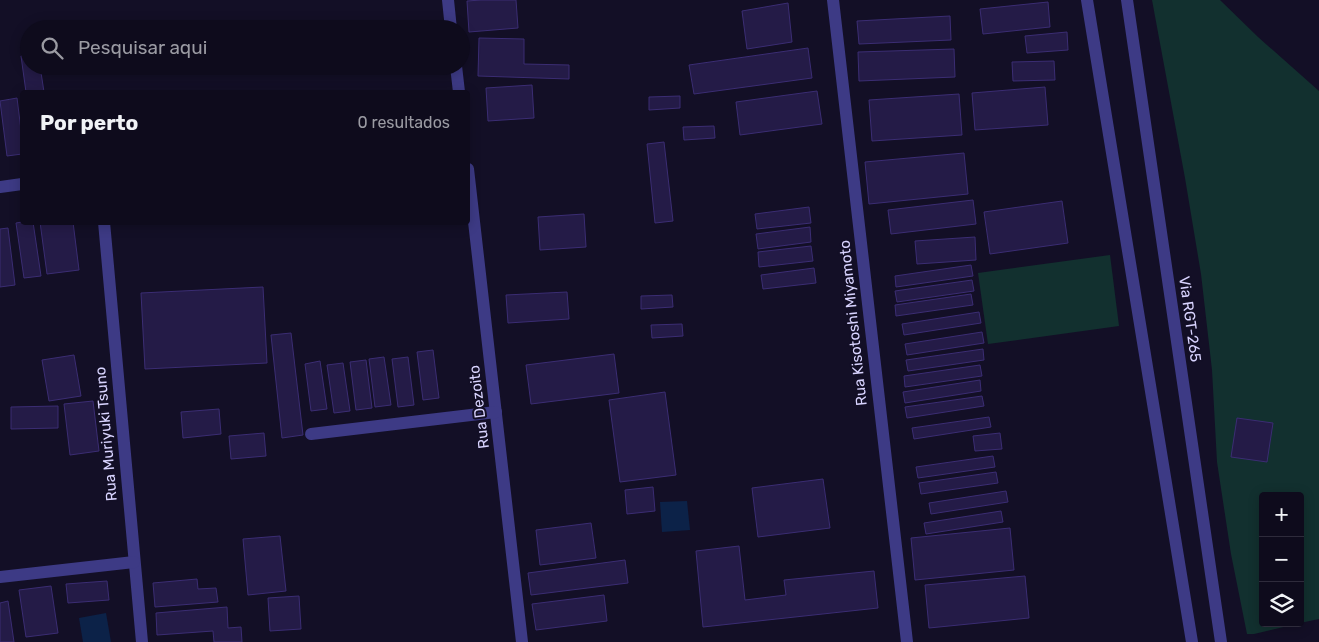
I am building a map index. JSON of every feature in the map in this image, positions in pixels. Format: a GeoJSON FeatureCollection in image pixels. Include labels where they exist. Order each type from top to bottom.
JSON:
{"type":"FeatureCollection","features":[{"type":"Feature","properties":{"kind":"street"},"geometry":{"type":"LineString","coordinates":[[448,0],[450,20]]}},
{"type":"Feature","properties":{"kind":"street","name":"Rua Kisotoshi Miyamoto"},"geometry":{"type":"LineString","coordinates":[[833,0],[907,642]]}},
{"type":"Feature","properties":{"kind":"street"},"geometry":{"type":"LineString","coordinates":[[1087,0],[1192,642]]}},
{"type":"Feature","properties":{"kind":"street","name":"Via RGT-265"},"geometry":{"type":"LineString","coordinates":[[1127,0],[1221,642]]}},
{"type":"Feature","properties":{"kind":"street"},"geometry":{"type":"LineString","coordinates":[[457,75],[459,90]]}},
{"type":"Feature","properties":{"kind":"street"},"geometry":{"type":"LineString","coordinates":[[0,187],[20,184]]}},
{"type":"Feature","properties":{"kind":"street","name":"Rua Dezoito"},"geometry":{"type":"LineString","coordinates":[[470,186],[522,642]]}},
{"type":"Feature","properties":{"kind":"street","name":"Rua Muriyuki Tsuno"},"geometry":{"type":"LineString","coordinates":[[104,225],[142,642]]}},
{"type":"Feature","properties":{"kind":"street"},"geometry":{"type":"LineString","coordinates":[[311,434],[496,412]]}},
{"type":"Feature","properties":{"kind":"street"},"geometry":{"type":"LineString","coordinates":[[0,576],[134,562]]}},
{"type":"Feature","properties":{"kind":"green space"},"geometry":{"type":"Polygon","coordinates":[[[1152,0],[1220,0],[1258,37],[1319,91],[1319,619],[1304,622],[1304,492],[1259,492],[1259,627],[1284,627],[1254,634],[1247,634],[1231,554],[1217,462],[1212,370],[1201,274],[1152,0]]]}},
{"type":"Feature","properties":{"kind":"green space"},"geometry":{"type":"Polygon","coordinates":[[[1110,255],[1119,326],[988,344],[978,273],[1110,255]]]}},
{"type":"Feature","properties":{"kind":"water"},"geometry":{"type":"Polygon","coordinates":[[[687,501],[690,530],[662,532],[660,502],[687,501]]]}},
{"type":"Feature","properties":{"kind":"water"},"geometry":{"type":"Polygon","coordinates":[[[106,613],[111,642],[83,642],[79,618],[106,613]]]}},
{"type":"Feature","properties":{"kind":"building"},"geometry":{"type":"Polygon","coordinates":[[[516,0],[518,28],[470,32],[467,1],[516,0]]]}},
{"type":"Feature","properties":{"kind":"building"},"geometry":{"type":"Polygon","coordinates":[[[1048,2],[1050,27],[983,34],[980,9],[1048,2]]]}},
{"type":"Feature","properties":{"kind":"building"},"geometry":{"type":"Polygon","coordinates":[[[788,3],[792,42],[747,49],[742,11],[788,3]]]}},
{"type":"Feature","properties":{"kind":"building"},"geometry":{"type":"Polygon","coordinates":[[[950,16],[951,40],[859,44],[857,21],[950,16]]]}},
{"type":"Feature","properties":{"kind":"building"},"geometry":{"type":"Polygon","coordinates":[[[1067,32],[1068,50],[1027,53],[1025,36],[1067,32]]]}},
{"type":"Feature","properties":{"kind":"building"},"geometry":{"type":"Polygon","coordinates":[[[479,38],[524,39],[524,64],[569,65],[569,79],[478,76],[479,38]]]}},
{"type":"Feature","properties":{"kind":"building"},"geometry":{"type":"Polygon","coordinates":[[[808,48],[812,78],[694,94],[689,65],[808,48]]]}},
{"type":"Feature","properties":{"kind":"building"},"geometry":{"type":"Polygon","coordinates":[[[954,49],[955,77],[859,81],[858,52],[954,49]]]}},
{"type":"Feature","properties":{"kind":"building"},"geometry":{"type":"Polygon","coordinates":[[[1054,61],[1055,80],[1013,81],[1012,62],[1054,61]]]}},
{"type":"Feature","properties":{"kind":"building"},"geometry":{"type":"Polygon","coordinates":[[[24,75],[41,75],[44,90],[26,90],[24,75]]]}},
{"type":"Feature","properties":{"kind":"building"},"geometry":{"type":"Polygon","coordinates":[[[532,85],[534,118],[488,121],[486,88],[532,85]]]}},
{"type":"Feature","properties":{"kind":"building"},"geometry":{"type":"Polygon","coordinates":[[[1045,87],[1048,125],[975,130],[972,93],[1045,87]]]}},
{"type":"Feature","properties":{"kind":"building"},"geometry":{"type":"Polygon","coordinates":[[[817,91],[822,124],[740,135],[736,102],[817,91]]]}},
{"type":"Feature","properties":{"kind":"building"},"geometry":{"type":"Polygon","coordinates":[[[959,94],[962,135],[872,141],[869,100],[959,94]]]}},
{"type":"Feature","properties":{"kind":"building"},"geometry":{"type":"Polygon","coordinates":[[[680,96],[680,108],[649,110],[649,97],[680,96]]]}},
{"type":"Feature","properties":{"kind":"building"},"geometry":{"type":"Polygon","coordinates":[[[17,98],[20,122],[20,154],[7,156],[0,101],[17,98]]]}},
{"type":"Feature","properties":{"kind":"building"},"geometry":{"type":"Polygon","coordinates":[[[714,126],[715,138],[684,140],[683,127],[714,126]]]}},
{"type":"Feature","properties":{"kind":"building"},"geometry":{"type":"Polygon","coordinates":[[[664,142],[673,221],[655,223],[647,144],[664,142]]]}},
{"type":"Feature","properties":{"kind":"building"},"geometry":{"type":"Polygon","coordinates":[[[964,153],[968,194],[869,204],[865,162],[964,153]]]}},
{"type":"Feature","properties":{"kind":"building"},"geometry":{"type":"Polygon","coordinates":[[[973,200],[976,224],[891,234],[888,210],[973,200]]]}},
{"type":"Feature","properties":{"kind":"building"},"geometry":{"type":"Polygon","coordinates":[[[1062,201],[1068,243],[990,254],[984,212],[1062,201]]]}},
{"type":"Feature","properties":{"kind":"building"},"geometry":{"type":"Polygon","coordinates":[[[809,207],[811,223],[757,229],[755,214],[809,207]]]}},
{"type":"Feature","properties":{"kind":"building"},"geometry":{"type":"Polygon","coordinates":[[[584,214],[586,247],[540,250],[538,217],[584,214]]]}},
{"type":"Feature","properties":{"kind":"building"},"geometry":{"type":"Polygon","coordinates":[[[20,222],[20,225],[33,225],[41,276],[24,278],[16,223],[20,222]]]}},
{"type":"Feature","properties":{"kind":"building"},"geometry":{"type":"Polygon","coordinates":[[[40,225],[73,225],[79,270],[47,274],[40,225]]]}},
{"type":"Feature","properties":{"kind":"building"},"geometry":{"type":"Polygon","coordinates":[[[810,227],[811,242],[758,249],[756,234],[810,227]]]}},
{"type":"Feature","properties":{"kind":"building"},"geometry":{"type":"Polygon","coordinates":[[[8,228],[15,285],[0,287],[0,229],[8,228]]]}},
{"type":"Feature","properties":{"kind":"building"},"geometry":{"type":"Polygon","coordinates":[[[975,237],[976,260],[917,264],[915,241],[975,237]]]}},
{"type":"Feature","properties":{"kind":"building"},"geometry":{"type":"Polygon","coordinates":[[[811,246],[813,261],[759,267],[758,252],[811,246]]]}},
{"type":"Feature","properties":{"kind":"building"},"geometry":{"type":"Polygon","coordinates":[[[971,265],[973,276],[896,287],[895,276],[971,265]]]}},
{"type":"Feature","properties":{"kind":"building"},"geometry":{"type":"Polygon","coordinates":[[[814,268],[816,283],[763,289],[761,275],[814,268]]]}},
{"type":"Feature","properties":{"kind":"building"},"geometry":{"type":"Polygon","coordinates":[[[972,280],[974,291],[897,302],[895,291],[972,280]]]}},
{"type":"Feature","properties":{"kind":"building"},"geometry":{"type":"Polygon","coordinates":[[[263,287],[267,363],[145,369],[141,293],[263,287]]]}},
{"type":"Feature","properties":{"kind":"building"},"geometry":{"type":"Polygon","coordinates":[[[567,292],[569,319],[508,323],[506,295],[567,292]]]}},
{"type":"Feature","properties":{"kind":"building"},"geometry":{"type":"Polygon","coordinates":[[[971,294],[973,305],[896,316],[895,305],[971,294]]]}},
{"type":"Feature","properties":{"kind":"building"},"geometry":{"type":"Polygon","coordinates":[[[672,295],[673,307],[641,309],[641,296],[672,295]]]}},
{"type":"Feature","properties":{"kind":"building"},"geometry":{"type":"Polygon","coordinates":[[[979,312],[981,323],[904,335],[902,324],[979,312]]]}},
{"type":"Feature","properties":{"kind":"building"},"geometry":{"type":"Polygon","coordinates":[[[682,324],[683,336],[652,338],[651,325],[682,324]]]}},
{"type":"Feature","properties":{"kind":"building"},"geometry":{"type":"Polygon","coordinates":[[[982,332],[984,343],[907,355],[905,344],[982,332]]]}},
{"type":"Feature","properties":{"kind":"building"},"geometry":{"type":"Polygon","coordinates":[[[291,333],[303,435],[282,438],[271,335],[291,333]]]}},
{"type":"Feature","properties":{"kind":"building"},"geometry":{"type":"Polygon","coordinates":[[[983,349],[984,360],[908,371],[906,360],[983,349]]]}},
{"type":"Feature","properties":{"kind":"building"},"geometry":{"type":"Polygon","coordinates":[[[433,350],[439,398],[423,400],[417,352],[433,350]]]}},
{"type":"Feature","properties":{"kind":"building"},"geometry":{"type":"Polygon","coordinates":[[[614,354],[619,393],[531,404],[526,365],[614,354]]]}},
{"type":"Feature","properties":{"kind":"building"},"geometry":{"type":"Polygon","coordinates":[[[74,355],[81,396],[49,401],[42,360],[74,355]]]}},
{"type":"Feature","properties":{"kind":"building"},"geometry":{"type":"Polygon","coordinates":[[[384,357],[391,405],[375,407],[369,359],[384,357]]]}},
{"type":"Feature","properties":{"kind":"building"},"geometry":{"type":"Polygon","coordinates":[[[408,357],[414,405],[398,407],[392,359],[408,357]]]}},
{"type":"Feature","properties":{"kind":"building"},"geometry":{"type":"Polygon","coordinates":[[[366,360],[372,408],[356,410],[350,362],[366,360]]]}},
{"type":"Feature","properties":{"kind":"building"},"geometry":{"type":"Polygon","coordinates":[[[320,361],[327,409],[311,411],[305,364],[320,361]]]}},
{"type":"Feature","properties":{"kind":"building"},"geometry":{"type":"Polygon","coordinates":[[[343,363],[350,411],[334,413],[327,365],[343,363]]]}},
{"type":"Feature","properties":{"kind":"building"},"geometry":{"type":"Polygon","coordinates":[[[980,365],[982,376],[905,387],[904,376],[980,365]]]}},
{"type":"Feature","properties":{"kind":"building"},"geometry":{"type":"Polygon","coordinates":[[[980,380],[981,391],[905,403],[903,392],[980,380]]]}},
{"type":"Feature","properties":{"kind":"building"},"geometry":{"type":"Polygon","coordinates":[[[665,392],[676,475],[620,482],[609,400],[665,392]]]}},
{"type":"Feature","properties":{"kind":"building"},"geometry":{"type":"Polygon","coordinates":[[[982,396],[984,406],[907,418],[905,407],[982,396]]]}},
{"type":"Feature","properties":{"kind":"building"},"geometry":{"type":"Polygon","coordinates":[[[93,401],[99,451],[70,455],[64,404],[93,401]]]}},
{"type":"Feature","properties":{"kind":"building"},"geometry":{"type":"Polygon","coordinates":[[[58,406],[58,428],[11,429],[11,407],[58,406]]]}},
{"type":"Feature","properties":{"kind":"building"},"geometry":{"type":"Polygon","coordinates":[[[219,409],[221,434],[183,438],[181,412],[219,409]]]}},
{"type":"Feature","properties":{"kind":"building"},"geometry":{"type":"Polygon","coordinates":[[[989,417],[991,427],[914,439],[912,428],[989,417]]]}},
{"type":"Feature","properties":{"kind":"building"},"geometry":{"type":"Polygon","coordinates":[[[1237,418],[1273,423],[1267,462],[1231,457],[1237,418]]]}},
{"type":"Feature","properties":{"kind":"building"},"geometry":{"type":"Polygon","coordinates":[[[264,433],[266,456],[231,459],[229,436],[264,433]]]}},
{"type":"Feature","properties":{"kind":"building"},"geometry":{"type":"Polygon","coordinates":[[[1000,433],[1002,449],[975,451],[973,436],[1000,433]]]}},
{"type":"Feature","properties":{"kind":"building"},"geometry":{"type":"Polygon","coordinates":[[[993,456],[995,467],[918,478],[916,467],[993,456]]]}},
{"type":"Feature","properties":{"kind":"building"},"geometry":{"type":"Polygon","coordinates":[[[996,472],[998,483],[921,494],[919,483],[996,472]]]}},
{"type":"Feature","properties":{"kind":"building"},"geometry":{"type":"Polygon","coordinates":[[[823,479],[830,528],[758,537],[752,488],[823,479]]]}},
{"type":"Feature","properties":{"kind":"building"},"geometry":{"type":"Polygon","coordinates":[[[653,487],[655,511],[627,514],[625,490],[653,487]]]}},
{"type":"Feature","properties":{"kind":"building"},"geometry":{"type":"Polygon","coordinates":[[[1006,491],[1008,502],[931,514],[929,503],[1006,491]]]}},
{"type":"Feature","properties":{"kind":"building"},"geometry":{"type":"Polygon","coordinates":[[[1001,511],[1003,522],[926,534],[924,523],[1001,511]]]}},
{"type":"Feature","properties":{"kind":"building"},"geometry":{"type":"Polygon","coordinates":[[[591,523],[596,558],[540,565],[536,530],[591,523]]]}},
{"type":"Feature","properties":{"kind":"building"},"geometry":{"type":"Polygon","coordinates":[[[1010,528],[1014,570],[915,580],[911,538],[1010,528]]]}},
{"type":"Feature","properties":{"kind":"building"},"geometry":{"type":"Polygon","coordinates":[[[280,536],[286,591],[248,595],[243,539],[280,536]]]}},
{"type":"Feature","properties":{"kind":"building"},"geometry":{"type":"Polygon","coordinates":[[[739,546],[745,600],[786,595],[784,580],[874,571],[878,608],[703,627],[696,551],[739,546]]]}},
{"type":"Feature","properties":{"kind":"building"},"geometry":{"type":"Polygon","coordinates":[[[625,560],[628,583],[531,595],[528,573],[625,560]]]}},
{"type":"Feature","properties":{"kind":"building"},"geometry":{"type":"Polygon","coordinates":[[[1025,576],[1029,618],[929,628],[925,585],[1025,576]]]}},
{"type":"Feature","properties":{"kind":"building"},"geometry":{"type":"Polygon","coordinates":[[[197,579],[198,589],[216,588],[218,602],[155,607],[153,583],[197,579]]]}},
{"type":"Feature","properties":{"kind":"building"},"geometry":{"type":"Polygon","coordinates":[[[107,581],[109,600],[68,603],[66,584],[107,581]]]}},
{"type":"Feature","properties":{"kind":"building"},"geometry":{"type":"Polygon","coordinates":[[[51,586],[58,633],[26,637],[19,590],[51,586]]]}},
{"type":"Feature","properties":{"kind":"building"},"geometry":{"type":"Polygon","coordinates":[[[604,595],[607,621],[536,630],[532,604],[604,595]]]}},
{"type":"Feature","properties":{"kind":"building"},"geometry":{"type":"Polygon","coordinates":[[[299,596],[301,629],[270,631],[268,598],[299,596]]]}},
{"type":"Feature","properties":{"kind":"building"},"geometry":{"type":"Polygon","coordinates":[[[8,601],[14,642],[0,642],[0,603],[8,601]]]}},
{"type":"Feature","properties":{"kind":"building"},"geometry":{"type":"Polygon","coordinates":[[[227,607],[228,628],[241,627],[242,642],[214,642],[213,631],[157,635],[156,613],[227,607]]]}}]}
